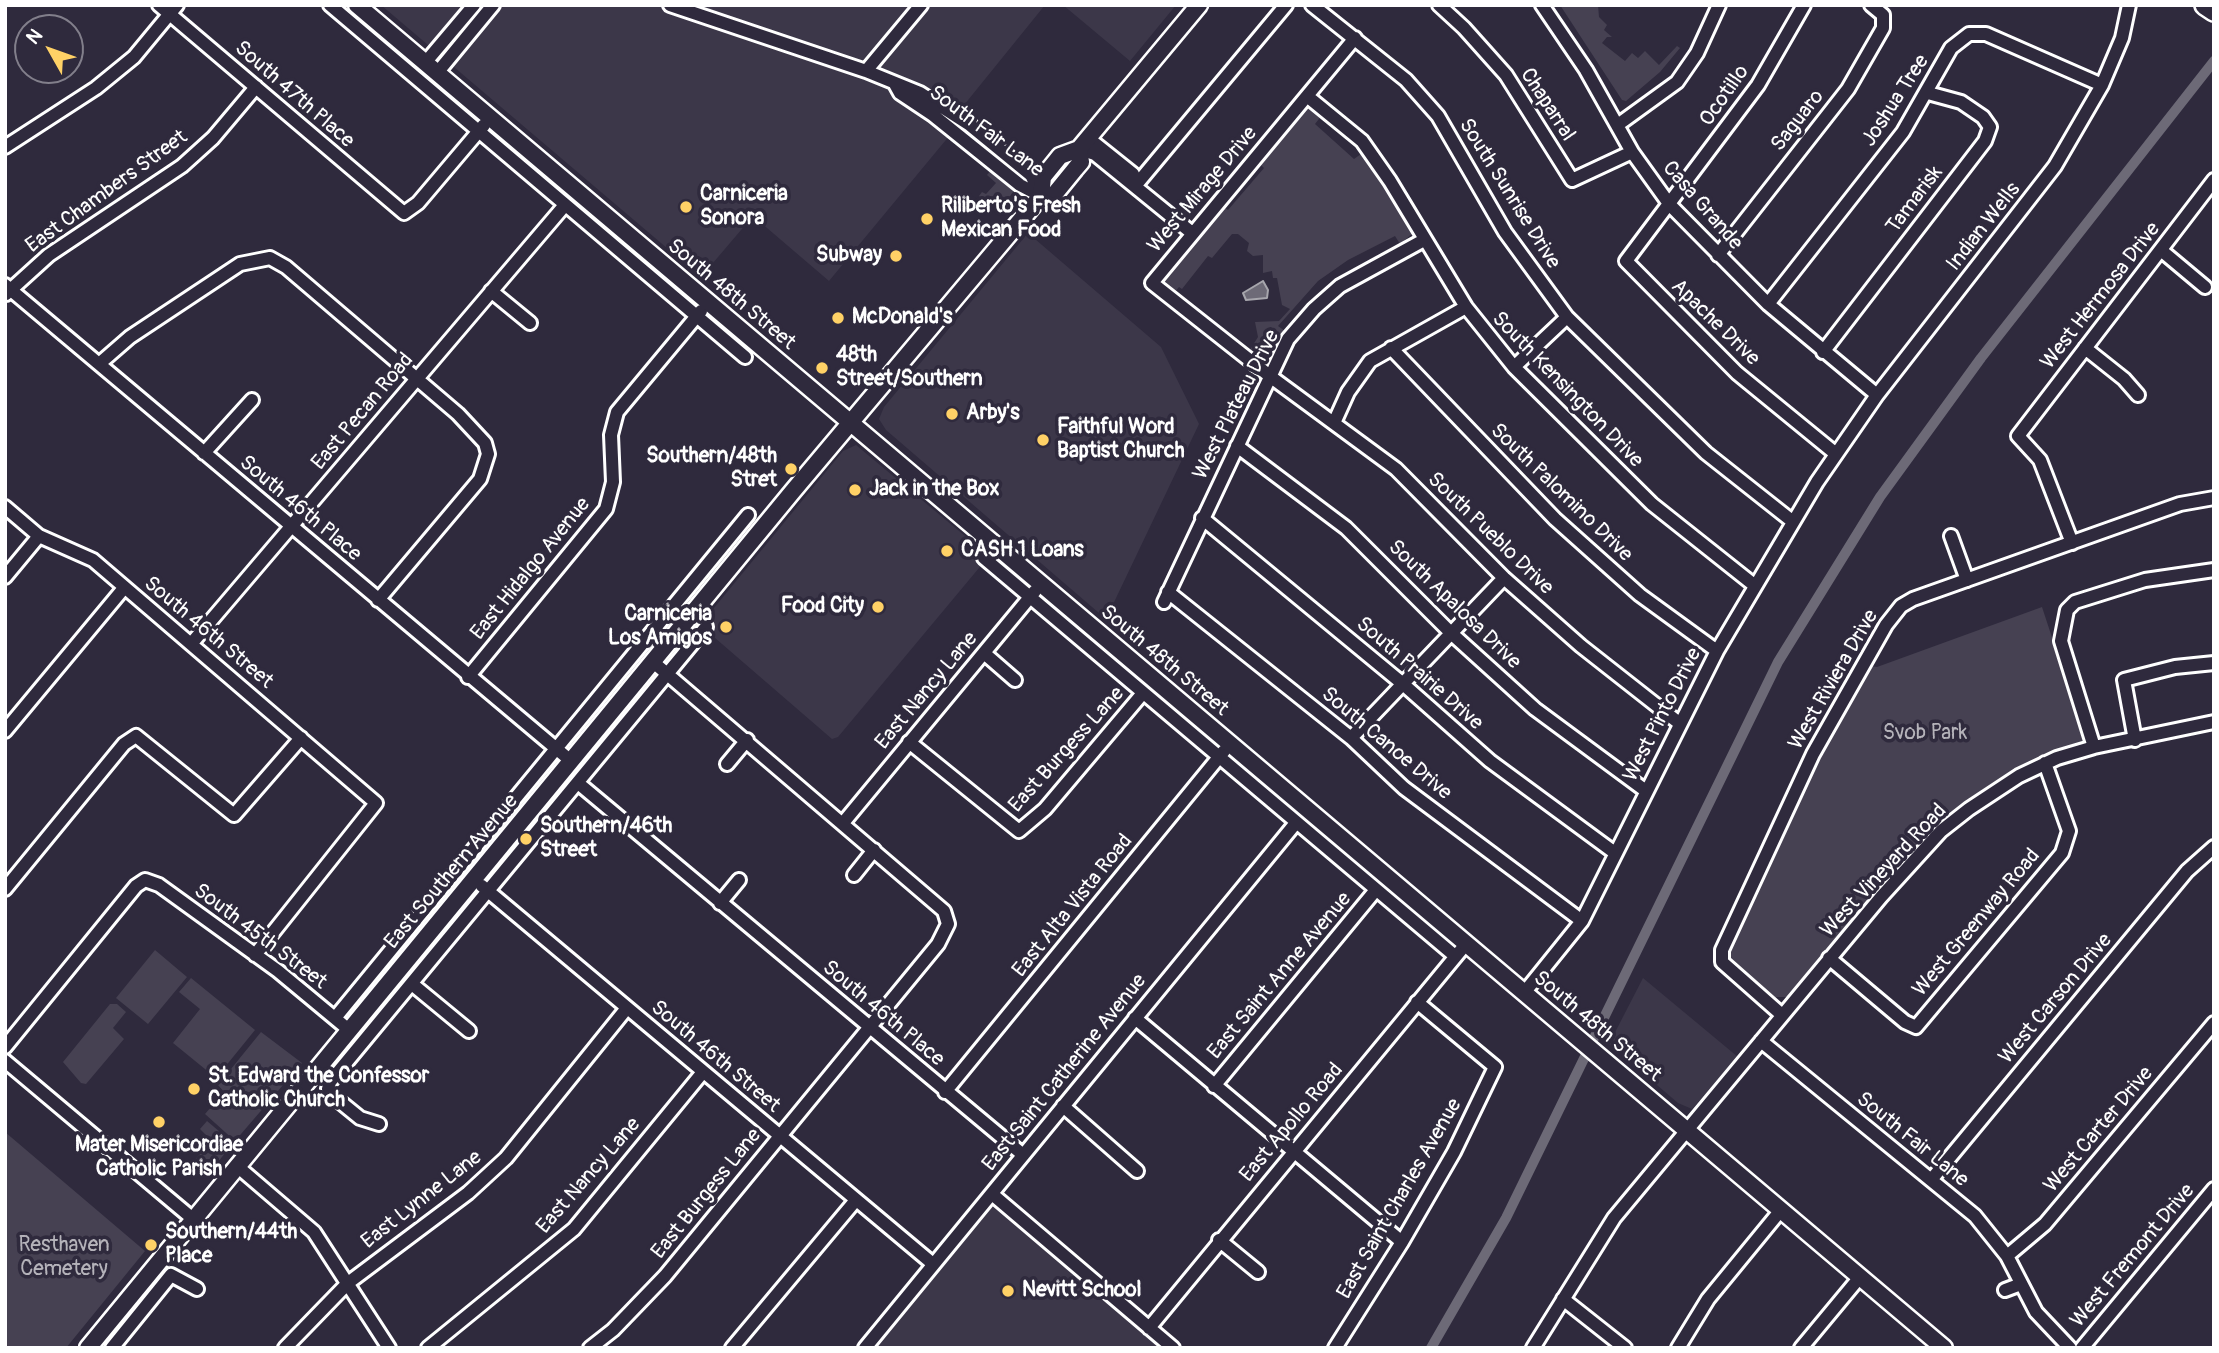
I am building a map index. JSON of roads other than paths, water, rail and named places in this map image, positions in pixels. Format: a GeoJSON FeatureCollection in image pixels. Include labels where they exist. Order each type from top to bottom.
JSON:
{"type":"FeatureCollection","features":[{"type":"Feature","properties":{"kind":"highway"},"geometry":{"type":"LineString","coordinates":[[2205,5],[2214,11]]}},
{"type":"Feature","properties":{"kind":"main road","name":"South 48th Street"},"geometry":{"type":"LineString","coordinates":[[357,5],[1041,584],[1224,750],[1461,950],[1524,993],[1944,1348]]}},
{"type":"Feature","properties":{"kind":"main road"},"geometry":{"type":"LineString","coordinates":[[1084,143],[1081,162],[1076,169],[1053,196],[1041,196],[1042,177],[1060,156],[1084,143],[1199,5]]}},
{"type":"Feature","properties":{"kind":"main road","name":"East Southern Avenue"},"geometry":{"type":"LineString","coordinates":[[88,1348],[652,661],[1041,196]]}},
{"type":"Feature","properties":{"kind":"street","name":"South 47th Place"},"geometry":{"type":"LineString","coordinates":[[159,5],[173,10],[256,87],[404,213],[418,203],[479,131]]}},
{"type":"Feature","properties":{"kind":"street","name":"South 48th Street"},"geometry":{"type":"LineString","coordinates":[[330,5],[745,358]]}},
{"type":"Feature","properties":{"kind":"street"},"geometry":{"type":"LineString","coordinates":[[431,68],[474,5]]}},
{"type":"Feature","properties":{"kind":"street"},"geometry":{"type":"LineString","coordinates":[[431,68],[493,5]]}},
{"type":"Feature","properties":{"kind":"street"},"geometry":{"type":"LineString","coordinates":[[866,71],[921,5]]}},
{"type":"Feature","properties":{"kind":"street"},"geometry":{"type":"LineString","coordinates":[[1136,186],[1286,5]]}},
{"type":"Feature","properties":{"kind":"street","name":"South Sunrise Drive"},"geometry":{"type":"LineString","coordinates":[[1312,5],[1406,80],[1438,116],[1505,232],[1567,317],[1706,453],[1792,521]]}},
{"type":"Feature","properties":{"kind":"street","name":"Chaparral"},"geometry":{"type":"LineString","coordinates":[[1438,5],[1464,28],[1506,75],[1572,180],[1632,152]]}},
{"type":"Feature","properties":{"kind":"street","name":"Casa Grande"},"geometry":{"type":"LineString","coordinates":[[1542,5],[1619,124],[1632,152],[1670,205],[1768,304],[1877,395]]}},
{"type":"Feature","properties":{"kind":"street"},"geometry":{"type":"LineString","coordinates":[[1619,124],[1677,82],[1698,53],[1718,5]]}},
{"type":"Feature","properties":{"kind":"street","name":"Ocotillo"},"geometry":{"type":"LineString","coordinates":[[1670,205],[1758,85],[1804,5]]}},
{"type":"Feature","properties":{"kind":"street","name":"Saguaro"},"geometry":{"type":"LineString","coordinates":[[1718,255],[1848,89],[1883,27],[1883,15],[1871,5]]}},
{"type":"Feature","properties":{"kind":"street","name":"Indian Wells"},"geometry":{"type":"LineString","coordinates":[[1836,454],[1877,395],[2055,166],[2102,85],[2122,37],[2129,5]]}},
{"type":"Feature","properties":{"kind":"street","name":"South Fair Lane"},"geometry":{"type":"LineString","coordinates":[[674,6],[866,71],[920,93],[979,132],[1031,175],[1041,196]]}},
{"type":"Feature","properties":{"kind":"street"},"geometry":{"type":"LineString","coordinates":[[5,147],[96,88],[134,57],[173,10]]}},
{"type":"Feature","properties":{"kind":"street","name":"Joshua Tree"},"geometry":{"type":"LineString","coordinates":[[1768,304],[1903,132],[1928,93],[1951,48],[1969,34],[1986,34],[2102,85]]}},
{"type":"Feature","properties":{"kind":"street","name":"West Mirage Drive"},"geometry":{"type":"LineString","coordinates":[[1271,377],[1152,283],[1355,38]]}},
{"type":"Feature","properties":{"kind":"street","name":"East Chambers Street"},"geometry":{"type":"LineString","coordinates":[[7,289],[49,255],[182,166],[213,138],[256,87]]}},
{"type":"Feature","properties":{"kind":"street","name":"Tamarisk"},"geometry":{"type":"LineString","coordinates":[[1823,352],[1985,141],[1990,127],[1983,117],[1961,102],[1928,93]]}},
{"type":"Feature","properties":{"kind":"street","name":"South Kensington Drive"},"geometry":{"type":"LineString","coordinates":[[1307,96],[1362,141],[1390,181],[1465,307],[1514,367],[1652,504],[1754,585]]}},
{"type":"Feature","properties":{"kind":"street"},"geometry":{"type":"LineString","coordinates":[[479,131],[490,118]]}},
{"type":"Feature","properties":{"kind":"street"},"geometry":{"type":"LineString","coordinates":[[1084,143],[1095,155],[1192,233]]}},
{"type":"Feature","properties":{"kind":"street"},"geometry":{"type":"LineString","coordinates":[[1084,143],[1133,174],[1136,186]]}},
{"type":"Feature","properties":{"kind":"street"},"geometry":{"type":"LineString","coordinates":[[1076,169],[1090,164],[1108,165]]}},
{"type":"Feature","properties":{"kind":"street","name":"West Hermosa Drive"},"geometry":{"type":"LineString","coordinates":[[2072,543],[2040,460],[2018,436],[2214,180]]}},
{"type":"Feature","properties":{"kind":"street","name":"East Pecan Road"},"geometry":{"type":"LineString","coordinates":[[191,644],[565,205]]}},
{"type":"Feature","properties":{"kind":"street","name":"Apache Drive"},"geometry":{"type":"LineString","coordinates":[[1670,205],[1626,261],[1737,373],[1836,454]]}},
{"type":"Feature","properties":{"kind":"street","name":"West Plateau Drive"},"geometry":{"type":"LineString","coordinates":[[1166,597],[1288,339],[1314,309],[1340,286],[1424,240]]}},
{"type":"Feature","properties":{"kind":"street"},"geometry":{"type":"LineString","coordinates":[[2162,251],[2205,287]]}},
{"type":"Feature","properties":{"kind":"street"},"geometry":{"type":"LineString","coordinates":[[99,364],[130,337],[240,264],[270,258],[286,267],[480,435],[488,454],[480,479],[378,600]]}},
{"type":"Feature","properties":{"kind":"street","name":"South 46th Place"},"geometry":{"type":"LineString","coordinates":[[7,289],[571,761]]}},
{"type":"Feature","properties":{"kind":"street"},"geometry":{"type":"LineString","coordinates":[[492,291],[530,323]]}},
{"type":"Feature","properties":{"kind":"street","name":"East Hidalgo Avenue"},"geometry":{"type":"LineString","coordinates":[[468,677],[606,509],[613,482],[611,435],[617,412],[707,303]]}},
{"type":"Feature","properties":{"kind":"street"},"geometry":{"type":"LineString","coordinates":[[1335,423],[1348,392],[1370,361],[1465,307]]}},
{"type":"Feature","properties":{"kind":"street"},"geometry":{"type":"LineString","coordinates":[[1514,367],[1567,317]]}},
{"type":"Feature","properties":{"kind":"street","name":"South Palomino Drive"},"geometry":{"type":"LineString","coordinates":[[1391,348],[1555,519],[1640,595],[1717,651]]}},
{"type":"Feature","properties":{"kind":"street"},"geometry":{"type":"LineString","coordinates":[[2085,348],[2124,379],[2138,395]]}},
{"type":"Feature","properties":{"kind":"street","name":"South Pueblo Drive"},"geometry":{"type":"LineString","coordinates":[[1271,377],[1396,469],[1504,578],[1581,646],[1679,723]]}},
{"type":"Feature","properties":{"kind":"street"},"geometry":{"type":"LineString","coordinates":[[204,453],[252,400]]}},
{"type":"Feature","properties":{"kind":"street","name":"South Apalosa Drive"},"geometry":{"type":"LineString","coordinates":[[1237,446],[1346,528],[1451,633],[1535,709],[1646,791]]}},
{"type":"Feature","properties":{"kind":"street","name":"West Pinto Drive"},"geometry":{"type":"LineString","coordinates":[[1524,993],[1582,920],[1717,651],[1792,521],[1836,454]]}},
{"type":"Feature","properties":{"kind":"street","name":"West Riviera Drive"},"geometry":{"type":"LineString","coordinates":[[1782,1015],[1721,962],[1721,950],[1812,754],[1886,625],[1901,606],[1913,599],[2179,504],[2214,498]]}},
{"type":"Feature","properties":{"kind":"street","name":"South 46th Street"},"geometry":{"type":"LineString","coordinates":[[5,507],[39,536],[93,560],[376,803],[255,956]]}},
{"type":"Feature","properties":{"kind":"street","name":"East Southern Avenue"},"geometry":{"type":"LineString","coordinates":[[335,1018],[748,515]]}},
{"type":"Feature","properties":{"kind":"street","name":"South Prairie Drive"},"geometry":{"type":"LineString","coordinates":[[1202,518],[1402,684],[1490,761],[1615,853]]}},
{"type":"Feature","properties":{"kind":"street"},"geometry":{"type":"LineString","coordinates":[[5,577],[39,536]]}},
{"type":"Feature","properties":{"kind":"street"},"geometry":{"type":"LineString","coordinates":[[1951,536],[1967,580]]}},
{"type":"Feature","properties":{"kind":"street","name":"South 48th Street"},"geometry":{"type":"LineString","coordinates":[[984,558],[1143,693],[1224,750],[1296,824],[1376,891],[1461,950]]}},
{"type":"Feature","properties":{"kind":"street"},"geometry":{"type":"LineString","coordinates":[[2094,747],[2061,641],[2067,610],[2075,603],[2145,580],[2214,570]]}},
{"type":"Feature","properties":{"kind":"street"},"geometry":{"type":"LineString","coordinates":[[1350,738],[1504,578]]}},
{"type":"Feature","properties":{"kind":"street","name":"East Nancy Lane"},"geometry":{"type":"LineString","coordinates":[[843,823],[1041,584]]}},
{"type":"Feature","properties":{"kind":"street"},"geometry":{"type":"LineString","coordinates":[[5,732],[124,587]]}},
{"type":"Feature","properties":{"kind":"street","name":"South Canoe Drive"},"geometry":{"type":"LineString","coordinates":[[1166,597],[1350,738],[1404,788],[1582,920]]}},
{"type":"Feature","properties":{"kind":"street","name":"East Southern Avenue"},"geometry":{"type":"LineString","coordinates":[[379,1124],[360,1118],[328,1089],[706,627]]}},
{"type":"Feature","properties":{"kind":"street"},"geometry":{"type":"LineString","coordinates":[[984,653],[1015,680]]}},
{"type":"Feature","properties":{"kind":"street"},"geometry":{"type":"LineString","coordinates":[[652,661],[874,850],[854,875]]}},
{"type":"Feature","properties":{"kind":"street"},"geometry":{"type":"LineString","coordinates":[[2135,740],[2124,680],[2175,667],[2214,663]]}},
{"type":"Feature","properties":{"kind":"street","name":"East Burgess Lane"},"geometry":{"type":"LineString","coordinates":[[909,743],[1019,831],[1045,809],[1143,693]]}},
{"type":"Feature","properties":{"kind":"street","name":"West Vineyard Road"},"geometry":{"type":"LineString","coordinates":[[1533,1348],[1614,1218],[1829,958],[1941,831],[1987,797],[2045,764],[2094,747],[2214,722]]}},
{"type":"Feature","properties":{"kind":"street"},"geometry":{"type":"LineString","coordinates":[[5,889],[124,744],[136,736],[234,815],[301,738]]}},
{"type":"Feature","properties":{"kind":"street"},"geometry":{"type":"LineString","coordinates":[[727,764],[747,740]]}},
{"type":"Feature","properties":{"kind":"street","name":"East Alta Vista Road"},"geometry":{"type":"LineString","coordinates":[[946,1092],[1224,750]]}},
{"type":"Feature","properties":{"kind":"street","name":"West Greenway Road"},"geometry":{"type":"LineString","coordinates":[[1829,958],[1905,1021],[1916,1027],[2062,853],[2069,831],[2045,764]]}},
{"type":"Feature","properties":{"kind":"street","name":"South 46th Place"},"geometry":{"type":"LineString","coordinates":[[578,783],[1022,1154]]}},
{"type":"Feature","properties":{"kind":"street","name":"East Saint Catherine Avenue"},"geometry":{"type":"LineString","coordinates":[[865,1348],[1296,824]]}},
{"type":"Feature","properties":{"kind":"street","name":"West Carson Drive"},"geometry":{"type":"LineString","coordinates":[[1931,1180],[2187,871],[2214,847]]}},
{"type":"Feature","properties":{"kind":"street","name":"East Burgess Lane"},"geometry":{"type":"LineString","coordinates":[[590,1348],[613,1330],[665,1276],[938,944],[948,924],[944,911],[874,850]]}},
{"type":"Feature","properties":{"kind":"street","name":"South 46th Street"},"geometry":{"type":"LineString","coordinates":[[474,879],[933,1264]]}},
{"type":"Feature","properties":{"kind":"street","name":"South 45th Street"},"geometry":{"type":"LineString","coordinates":[[5,1047],[136,886],[145,880],[159,885],[349,1030]]}},
{"type":"Feature","properties":{"kind":"street"},"geometry":{"type":"LineString","coordinates":[[720,903],[739,880]]}},
{"type":"Feature","properties":{"kind":"street","name":"East Saint Anne Avenue"},"geometry":{"type":"LineString","coordinates":[[1214,1086],[1376,891]]}},
{"type":"Feature","properties":{"kind":"street","name":"East Apollo Road"},"geometry":{"type":"LineString","coordinates":[[1149,1328],[1461,950]]}},
{"type":"Feature","properties":{"kind":"street"},"geometry":{"type":"LineString","coordinates":[[412,984],[469,1031]]}},
{"type":"Feature","properties":{"kind":"street","name":"East Saint Charles Avenue"},"geometry":{"type":"LineString","coordinates":[[1335,1348],[1402,1242],[1454,1152],[1495,1067],[1417,1002]]}},
{"type":"Feature","properties":{"kind":"street","name":"East Lynne Lane"},"geometry":{"type":"LineString","coordinates":[[285,1348],[348,1283],[468,1193],[506,1158],[627,1009]]}},
{"type":"Feature","properties":{"kind":"street"},"geometry":{"type":"LineString","coordinates":[[1135,1018],[1402,1242]]}},
{"type":"Feature","properties":{"kind":"street","name":"West Carter Drive"},"geometry":{"type":"LineString","coordinates":[[2007,1256],[2045,1224],[2214,1023]]}},
{"type":"Feature","properties":{"kind":"street","name":"South Fair Lane"},"geometry":{"type":"LineString","coordinates":[[1761,1041],[1975,1216],[2007,1256],[2036,1312],[2070,1348]]}},
{"type":"Feature","properties":{"kind":"street"},"geometry":{"type":"LineString","coordinates":[[5,1061],[193,1219]]}},
{"type":"Feature","properties":{"kind":"street","name":"East Nancy Lane"},"geometry":{"type":"LineString","coordinates":[[428,1348],[574,1229],[703,1072]]}},
{"type":"Feature","properties":{"kind":"street"},"geometry":{"type":"LineString","coordinates":[[1063,1106],[1138,1171]]}},
{"type":"Feature","properties":{"kind":"street"},"geometry":{"type":"LineString","coordinates":[[237,1166],[314,1232],[389,1348]]}},
{"type":"Feature","properties":{"kind":"street","name":"West Fremont Drive"},"geometry":{"type":"LineString","coordinates":[[2082,1348],[2214,1189]]}},
{"type":"Feature","properties":{"kind":"street"},"geometry":{"type":"LineString","coordinates":[[992,1194],[1173,1348]]}},
{"type":"Feature","properties":{"kind":"street"},"geometry":{"type":"LineString","coordinates":[[732,1348],[856,1200]]}},
{"type":"Feature","properties":{"kind":"street"},"geometry":{"type":"LineString","coordinates":[[1678,1348],[1708,1298],[1781,1210]]}},
{"type":"Feature","properties":{"kind":"street"},"geometry":{"type":"LineString","coordinates":[[1219,1240],[1258,1272]]}},
{"type":"Feature","properties":{"kind":"street"},"geometry":{"type":"LineString","coordinates":[[112,1348],[172,1275],[197,1289]]}},
{"type":"Feature","properties":{"kind":"street"},"geometry":{"type":"LineString","coordinates":[[1801,1348],[1860,1277]]}},
{"type":"Feature","properties":{"kind":"street"},"geometry":{"type":"LineString","coordinates":[[2005,1290],[2021,1284]]}},
{"type":"Feature","properties":{"kind":"street"},"geometry":{"type":"LineString","coordinates":[[1563,1299],[1625,1348]]}},
{"type":"Feature","properties":{"kind":"waterway"},"geometry":{"type":"LineString","coordinates":[[1431,1348],[1506,1218],[1778,662],[1880,497],[1981,358],[2214,61]]}},
{"type":"Feature","properties":{"kind":"place","name":"Carniceria Sonora"},"geometry":{"type":"Point","coordinates":[686,207]}},
{"type":"Feature","properties":{"kind":"place","name":"Riliberto's Fresh Mexican Food"},"geometry":{"type":"Point","coordinates":[927,219]}},
{"type":"Feature","properties":{"kind":"place","name":"Subway"},"geometry":{"type":"Point","coordinates":[896,256]}},
{"type":"Feature","properties":{"kind":"place","name":"McDonald's"},"geometry":{"type":"Point","coordinates":[838,318]}},
{"type":"Feature","properties":{"kind":"place","name":"48th Street/Southern"},"geometry":{"type":"Point","coordinates":[822,368]}},
{"type":"Feature","properties":{"kind":"place","name":"Arby's"},"geometry":{"type":"Point","coordinates":[952,414]}},
{"type":"Feature","properties":{"kind":"place","name":"Faithful Word Baptist Church"},"geometry":{"type":"Point","coordinates":[1043,440]}},
{"type":"Feature","properties":{"kind":"place","name":"Southern/48th Stret"},"geometry":{"type":"Point","coordinates":[791,469]}},
{"type":"Feature","properties":{"kind":"place","name":"Jack in the Box"},"geometry":{"type":"Point","coordinates":[855,490]}},
{"type":"Feature","properties":{"kind":"place","name":"CASH 1 Loans"},"geometry":{"type":"Point","coordinates":[947,551]}},
{"type":"Feature","properties":{"kind":"place","name":"Food City"},"geometry":{"type":"Point","coordinates":[878,607]}},
{"type":"Feature","properties":{"kind":"place","name":"Carniceria Los Amigos"},"geometry":{"type":"Point","coordinates":[726,627]}},
{"type":"Feature","properties":{"kind":"place","name":"Southern/46th Street"},"geometry":{"type":"Point","coordinates":[526,839]}},
{"type":"Feature","properties":{"kind":"place","name":"St. Edward the Confessor Catholic Church"},"geometry":{"type":"Point","coordinates":[194,1089]}},
{"type":"Feature","properties":{"kind":"place","name":"Mater Misericordiae Catholic Parish"},"geometry":{"type":"Point","coordinates":[159,1122]}},
{"type":"Feature","properties":{"kind":"place","name":"Southern/44th Place"},"geometry":{"type":"Point","coordinates":[151,1245]}},
{"type":"Feature","properties":{"kind":"place","name":"Nevitt School"},"geometry":{"type":"Point","coordinates":[1008,1291]}},
{"type":"Feature","properties":{"kind":"park label","name":"Svob Park"},"geometry":{"type":"Point","coordinates":[1925,734]}},
{"type":"Feature","properties":{"kind":"park label","name":"Resthaven Cemetery"},"geometry":{"type":"Point","coordinates":[64,1258]}}]}
